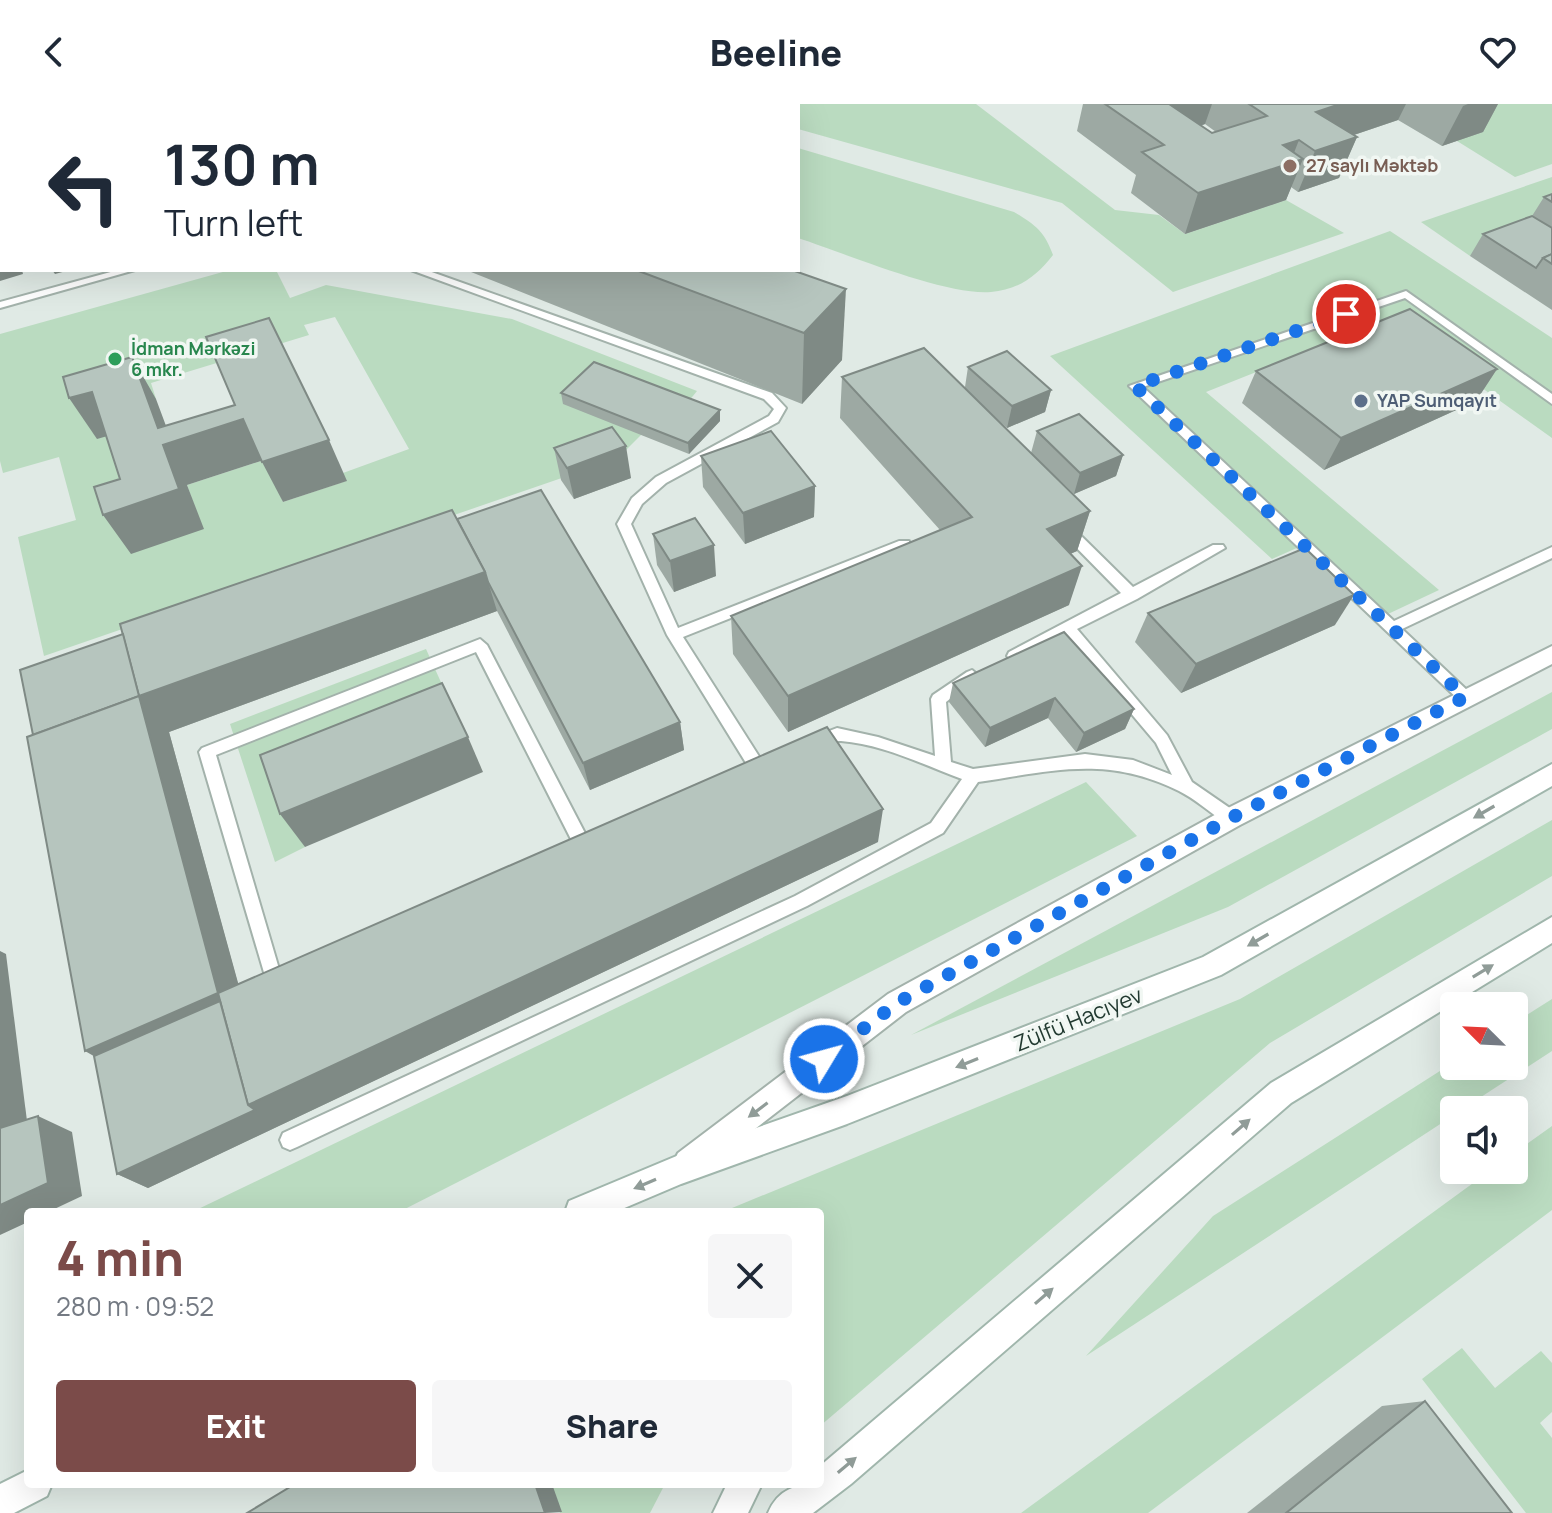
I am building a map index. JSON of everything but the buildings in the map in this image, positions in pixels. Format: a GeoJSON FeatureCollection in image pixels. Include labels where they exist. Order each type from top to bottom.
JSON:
{"type":"FeatureCollection","features":[{"type":"Feature","properties":{"kind":"main road"},"geometry":{"type":"LineString","coordinates":[[679,1170],[897,1003],[1231,818],[1552,654]]}},
{"type":"Feature","properties":{"kind":"main road","name":"Zülfü Hacıyev"},"geometry":{"type":"LineString","coordinates":[[589,1208],[679,1170],[847,1110],[1212,966],[1552,774]]}},
{"type":"Feature","properties":{"kind":"main road"},"geometry":{"type":"LineString","coordinates":[[824,1483],[1281,1093],[1552,929]]}},
{"type":"Feature","properties":{"kind":"main road"},"geometry":{"type":"LineString","coordinates":[[0,1502],[27,1488]]}},
{"type":"Feature","properties":{"kind":"main road"},"geometry":{"type":"LineString","coordinates":[[730,1513],[743,1488]]}},
{"type":"Feature","properties":{"kind":"main road"},"geometry":{"type":"LineString","coordinates":[[785,1513],[818,1488]]}},
{"type":"Feature","properties":{"kind":"lane"},"geometry":{"type":"LineString","coordinates":[[0,305],[123,272]]}},
{"type":"Feature","properties":{"kind":"lane"},"geometry":{"type":"LineString","coordinates":[[422,272],[768,396],[780,408],[774,419],[661,480],[637,501],[624,524],[674,635],[750,769],[837,734],[878,743],[973,776],[1085,760],[1133,766],[1186,787],[1231,818]]}},
{"type":"Feature","properties":{"kind":"lane"},"geometry":{"type":"LineString","coordinates":[[1465,697],[1135,386],[1406,294],[1552,400]]}},
{"type":"Feature","properties":{"kind":"lane"},"geometry":{"type":"LineString","coordinates":[[1052,514],[1132,595]]}},
{"type":"Feature","properties":{"kind":"lane"},"geometry":{"type":"LineString","coordinates":[[674,635],[904,544]]}},
{"type":"Feature","properties":{"kind":"lane"},"geometry":{"type":"LineString","coordinates":[[944,766],[938,699],[957,683],[1068,629],[1218,548]]}},
{"type":"Feature","properties":{"kind":"lane"},"geometry":{"type":"LineString","coordinates":[[1392,628],[1552,552]]}},
{"type":"Feature","properties":{"kind":"lane"},"geometry":{"type":"LineString","coordinates":[[1068,629],[1162,739],[1186,787]]}},
{"type":"Feature","properties":{"kind":"lane"},"geometry":{"type":"LineString","coordinates":[[302,967],[274,980],[207,752],[480,645],[582,844]]}},
{"type":"Feature","properties":{"kind":"lane"},"geometry":{"type":"LineString","coordinates":[[290,1140],[815,894],[937,828],[973,776]]}},
{"type":"Feature","properties":{"kind":"green space"},"geometry":{"type":"Polygon","coordinates":[[[800,104],[976,104],[1115,210],[1159,215],[1185,234],[1286,200],[1344,233],[1173,292],[1062,203],[800,130],[800,104]]]}},
{"type":"Feature","properties":{"kind":"green space"},"geometry":{"type":"Polygon","coordinates":[[[1433,104],[1552,104],[1552,164],[1515,177],[1457,141],[1433,104]]]}},
{"type":"Feature","properties":{"kind":"green space"},"geometry":{"type":"Polygon","coordinates":[[[800,149],[1014,212],[1038,229],[1053,255],[1018,285],[991,292],[922,281],[800,239],[800,149]]]}},
{"type":"Feature","properties":{"kind":"green space"},"geometry":{"type":"Polygon","coordinates":[[[1552,177],[1552,226],[1470,256],[1421,222],[1552,177]]]}},
{"type":"Feature","properties":{"kind":"green space"},"geometry":{"type":"Polygon","coordinates":[[[1390,231],[1552,338],[1552,438],[1387,320],[1206,392],[1439,590],[1388,614],[1308,543],[1272,559],[1050,356],[1390,231]]]}},
{"type":"Feature","properties":{"kind":"green space"},"geometry":{"type":"Polygon","coordinates":[[[223,272],[277,272],[290,298],[326,285],[512,319],[697,391],[684,407],[641,435],[617,459],[44,656],[18,537],[76,520],[59,457],[3,473],[0,461],[0,334],[223,272]],[[335,317],[304,325],[309,335],[151,383],[156,399],[118,433],[203,529],[187,485],[264,460],[283,502],[346,481],[343,473],[409,449],[335,317]]]}},
{"type":"Feature","properties":{"kind":"green space"},"geometry":{"type":"Polygon","coordinates":[[[426,649],[458,720],[286,789],[305,847],[275,862],[230,724],[426,649]]]}},
{"type":"Feature","properties":{"kind":"green space"},"geometry":{"type":"Polygon","coordinates":[[[1552,692],[1552,729],[1228,907],[911,1035],[1552,692]]]}},
{"type":"Feature","properties":{"kind":"green space"},"geometry":{"type":"Polygon","coordinates":[[[1086,782],[1137,836],[407,1208],[200,1208],[1086,782]]]}},
{"type":"Feature","properties":{"kind":"green space"},"geometry":{"type":"Polygon","coordinates":[[[1552,820],[1552,876],[1270,1043],[824,1423],[824,1208],[732,1208],[1240,999],[1552,820]]]}},
{"type":"Feature","properties":{"kind":"green space"},"geometry":{"type":"Polygon","coordinates":[[[1552,999],[1552,1051],[1528,1067],[1528,1014],[1552,999]]]}},
{"type":"Feature","properties":{"kind":"green space"},"geometry":{"type":"Polygon","coordinates":[[[1440,1071],[1440,1080],[1507,1080],[1483,1096],[1440,1096],[1440,1124],[1086,1356],[1213,1216],[1440,1071]]]}},
{"type":"Feature","properties":{"kind":"green space"},"geometry":{"type":"Polygon","coordinates":[[[1552,1126],[1552,1210],[1148,1513],[1021,1513],[1472,1184],[1528,1184],[1528,1143],[1552,1126]]]}},
{"type":"Feature","properties":{"kind":"green space"},"geometry":{"type":"Polygon","coordinates":[[[1462,1348],[1495,1388],[1541,1351],[1552,1363],[1552,1412],[1540,1423],[1552,1438],[1552,1513],[1526,1513],[1422,1379],[1462,1348]]]}},
{"type":"Feature","properties":{"kind":"green space"},"geometry":{"type":"Polygon","coordinates":[[[553,1488],[663,1488],[650,1513],[560,1513],[553,1488]]]}},
{"type":"Feature","properties":{"kind":"place","name":"27 saylı Məktəb"},"geometry":{"type":"Point","coordinates":[1290,166]}},
{"type":"Feature","properties":{"kind":"place","name":"İdman Mәrkәzi 6 mkr."},"geometry":{"type":"Point","coordinates":[115,359]}},
{"type":"Feature","properties":{"kind":"place","name":"YAP Sumqayıt"},"geometry":{"type":"Point","coordinates":[1361,401]}},
{"type":"Feature","properties":{"kind":"route"},"geometry":{"type":"LineString","coordinates":[[824,1059],[897,1003],[1231,818],[1465,697],[1135,386],[1346,314]]}}]}
